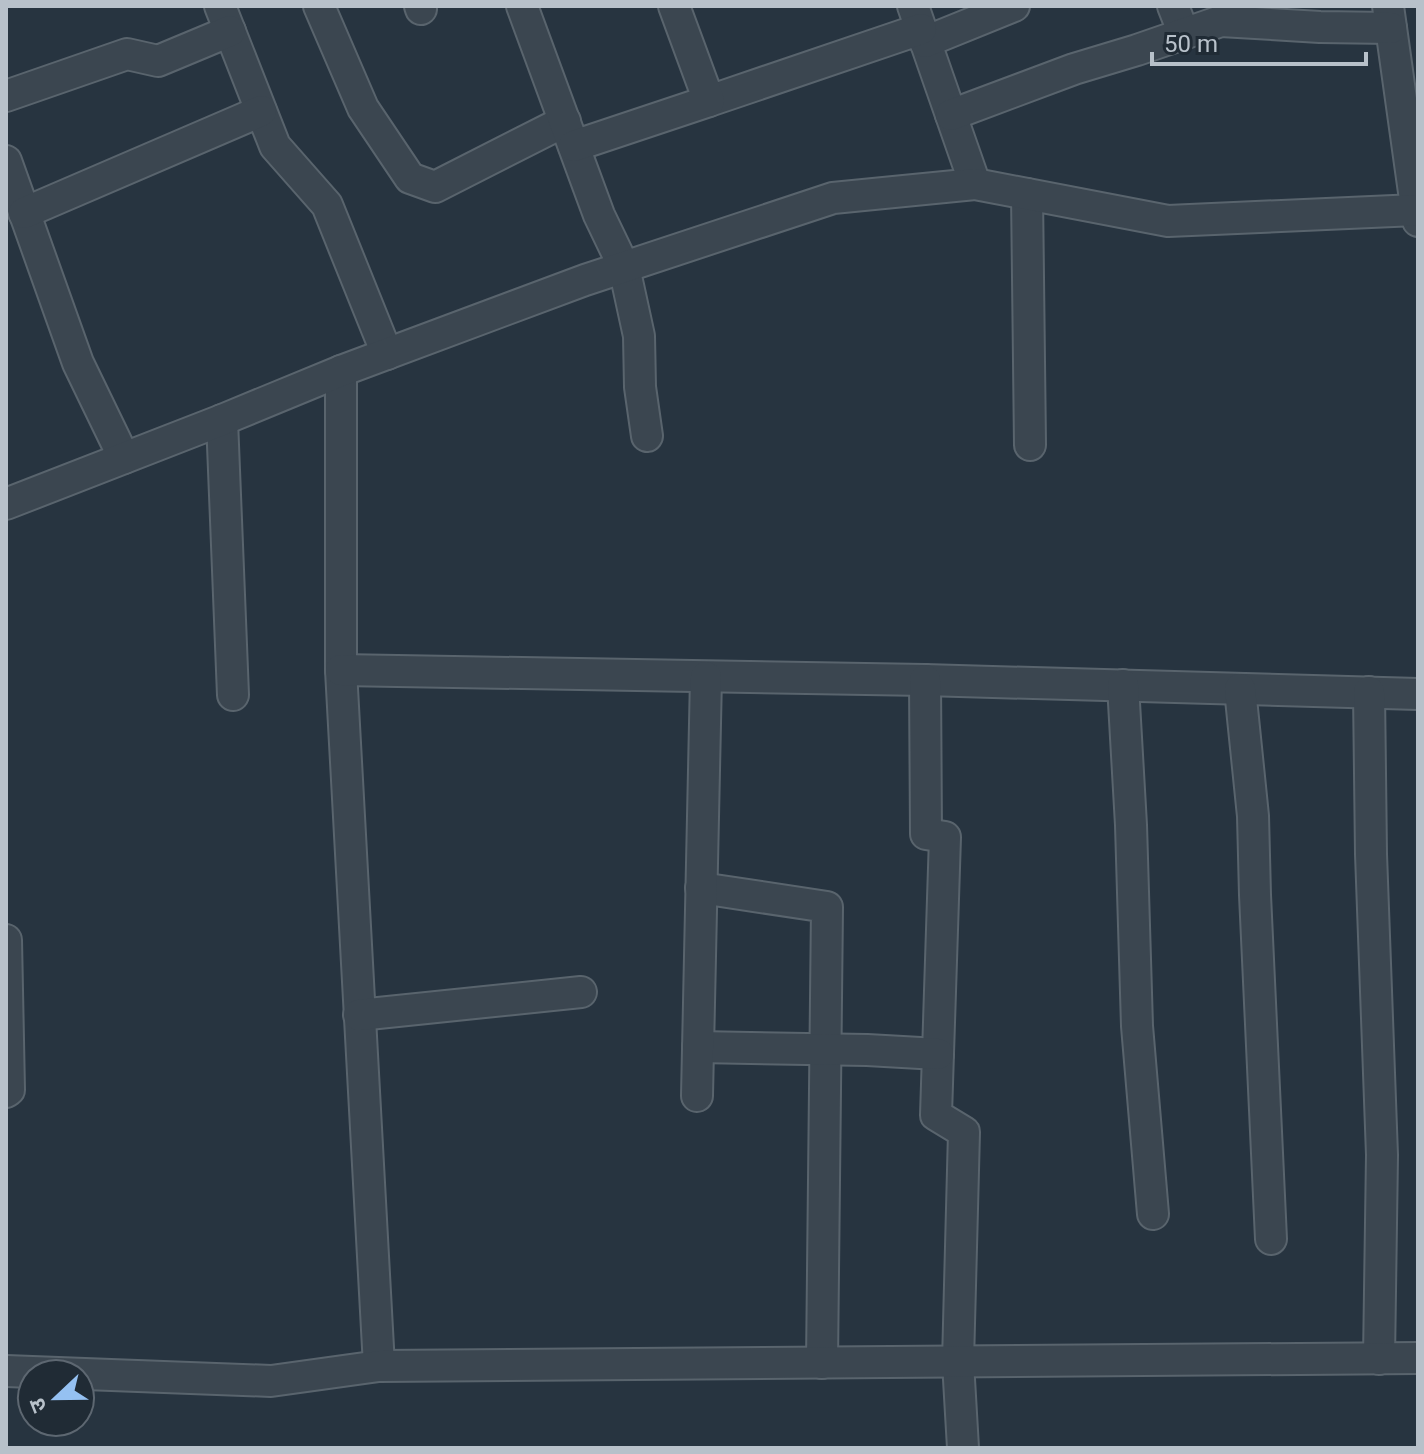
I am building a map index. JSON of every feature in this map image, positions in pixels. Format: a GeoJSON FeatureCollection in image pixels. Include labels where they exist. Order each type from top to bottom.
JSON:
{"type":"FeatureCollection","features":[{"type":"Feature","properties":{"kind":"street"},"geometry":{"type":"LineString","coordinates":[[319,6],[363,108],[410,178],[435,187],[570,134],[709,101],[919,26],[1014,6]]}},
{"type":"Feature","properties":{"kind":"street"},"geometry":{"type":"LineString","coordinates":[[522,6],[599,215],[624,267],[639,336],[640,387],[647,436]]}},
{"type":"Feature","properties":{"kind":"street"},"geometry":{"type":"LineString","coordinates":[[674,6],[709,101]]}},
{"type":"Feature","properties":{"kind":"street"},"geometry":{"type":"LineString","coordinates":[[1173,6],[1184,34]]}},
{"type":"Feature","properties":{"kind":"street"},"geometry":{"type":"LineString","coordinates":[[6,504],[341,371],[624,267],[833,198],[975,184],[1168,221],[1417,215],[1390,17],[1320,27],[1221,21],[1074,69],[951,115]]}},
{"type":"Feature","properties":{"kind":"street"},"geometry":{"type":"LineString","coordinates":[[6,96],[127,54],[158,61],[225,18],[275,146],[327,205],[387,354]]}},
{"type":"Feature","properties":{"kind":"street"},"geometry":{"type":"LineString","coordinates":[[919,26],[975,184]]}},
{"type":"Feature","properties":{"kind":"street"},"geometry":{"type":"LineString","coordinates":[[24,213],[261,111]]}},
{"type":"Feature","properties":{"kind":"street"},"geometry":{"type":"LineString","coordinates":[[6,161],[78,363],[124,458]]}},
{"type":"Feature","properties":{"kind":"street"},"geometry":{"type":"LineString","coordinates":[[1027,194],[1030,445]]}},
{"type":"Feature","properties":{"kind":"street"},"geometry":{"type":"LineString","coordinates":[[341,371],[341,670],[379,1366]]}},
{"type":"Feature","properties":{"kind":"street"},"geometry":{"type":"LineString","coordinates":[[222,420],[233,695]]}},
{"type":"Feature","properties":{"kind":"street"},"geometry":{"type":"LineString","coordinates":[[341,670],[925,680],[1418,694]]}},
{"type":"Feature","properties":{"kind":"street"},"geometry":{"type":"LineString","coordinates":[[697,1096],[706,677]]}},
{"type":"Feature","properties":{"kind":"street"},"geometry":{"type":"LineString","coordinates":[[925,680],[926,834],[945,837],[936,1115],[964,1132],[958,1362],[963,1448]]}},
{"type":"Feature","properties":{"kind":"street"},"geometry":{"type":"LineString","coordinates":[[1123,685],[1137,1026],[1153,1214]]}},
{"type":"Feature","properties":{"kind":"street"},"geometry":{"type":"LineString","coordinates":[[1240,689],[1253,816],[1271,1239]]}},
{"type":"Feature","properties":{"kind":"street"},"geometry":{"type":"LineString","coordinates":[[1369,692],[1371,854],[1382,1155],[1379,1359]]}},
{"type":"Feature","properties":{"kind":"street"},"geometry":{"type":"LineString","coordinates":[[701,888],[827,907],[822,1363]]}},
{"type":"Feature","properties":{"kind":"street"},"geometry":{"type":"LineString","coordinates":[[6,940],[9,1090],[6,1092]]}},
{"type":"Feature","properties":{"kind":"street"},"geometry":{"type":"LineString","coordinates":[[359,1015],[581,992]]}},
{"type":"Feature","properties":{"kind":"street"},"geometry":{"type":"LineString","coordinates":[[698,1047],[938,1054]]}},
{"type":"Feature","properties":{"kind":"street"},"geometry":{"type":"LineString","coordinates":[[6,1371],[271,1381],[379,1366],[1418,1358]]}}]}
